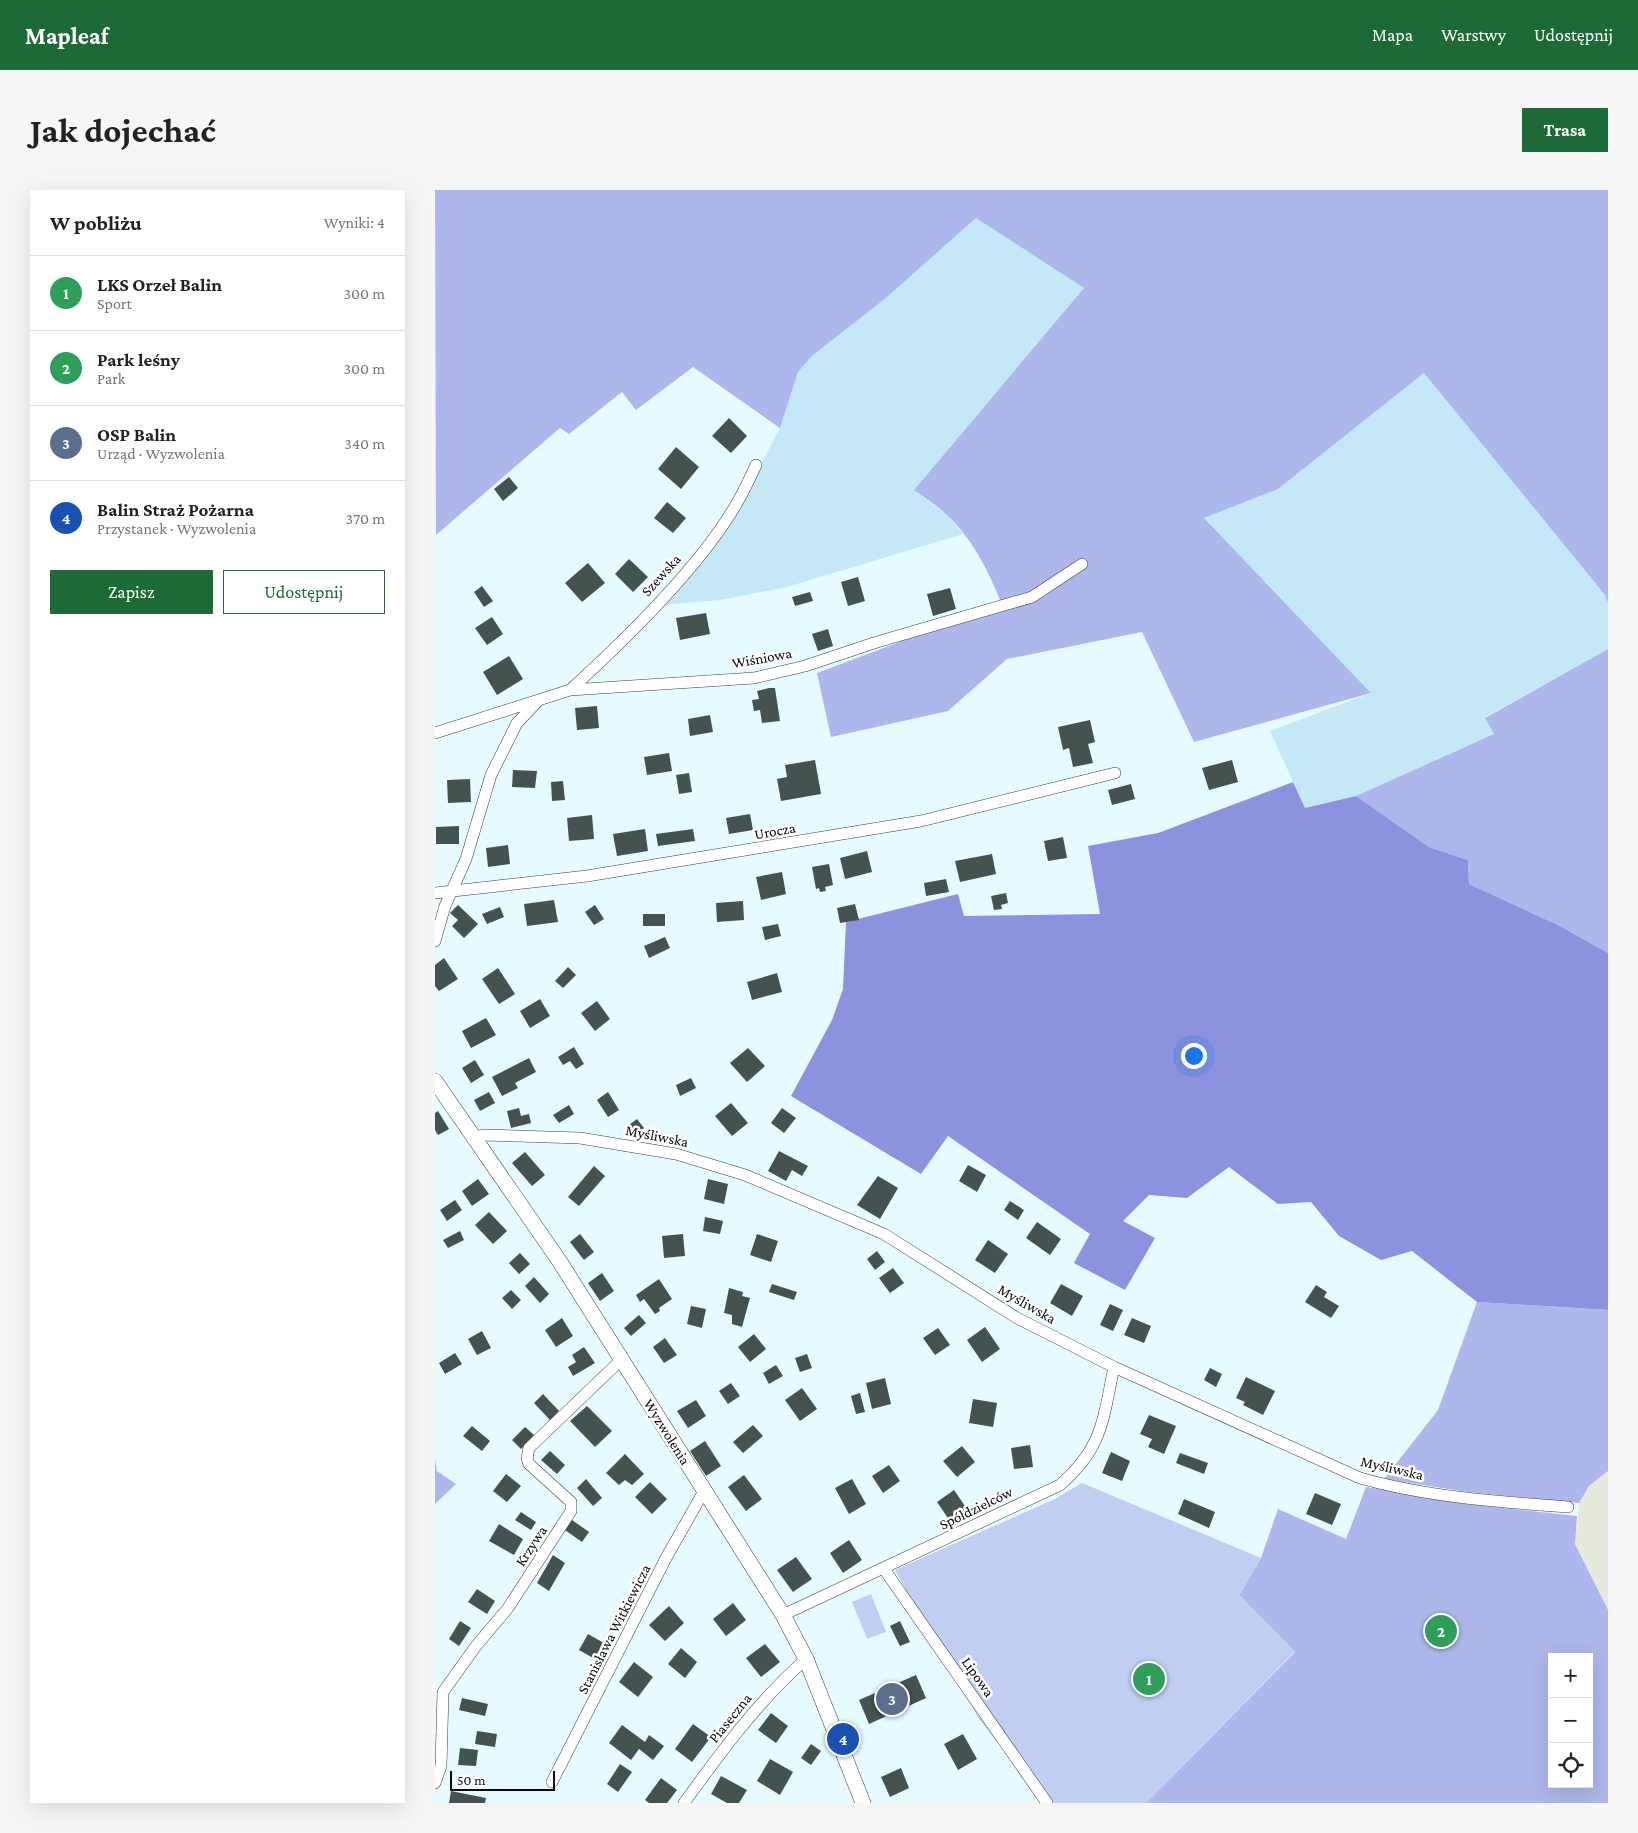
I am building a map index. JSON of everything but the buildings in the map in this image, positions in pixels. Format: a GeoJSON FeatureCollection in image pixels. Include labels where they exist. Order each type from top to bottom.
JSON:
{"type":"FeatureCollection","features":[{"type":"Feature","properties":{"kind":"street","name":"Szewska"},"geometry":{"type":"LineString","coordinates":[[570,690],[656,604],[692,564],[737,503],[756,465]]}},
{"type":"Feature","properties":{"kind":"street","name":"Wiśniowa"},"geometry":{"type":"LineString","coordinates":[[435,733],[570,690],[754,678],[797,668],[877,642],[1032,597],[1081,564]]}},
{"type":"Feature","properties":{"kind":"street"},"geometry":{"type":"LineString","coordinates":[[435,941],[445,906],[466,859],[491,775],[517,722],[540,699]]}},
{"type":"Feature","properties":{"kind":"street","name":"Urocza"},"geometry":{"type":"LineString","coordinates":[[435,893],[587,876],[921,822],[1115,773]]}},
{"type":"Feature","properties":{"kind":"street","name":"Wyzwolenia"},"geometry":{"type":"LineString","coordinates":[[435,1081],[561,1262],[783,1615],[806,1659],[863,1803]]}},
{"type":"Feature","properties":{"kind":"street","name":"Myśliwska"},"geometry":{"type":"LineString","coordinates":[[473,1137],[485,1135],[580,1138],[676,1154],[745,1176],[884,1234],[1017,1318],[1114,1367],[1360,1478],[1402,1488],[1504,1502],[1568,1507]]}},
{"type":"Feature","properties":{"kind":"street","name":"Krzywa"},"geometry":{"type":"LineString","coordinates":[[435,1783],[441,1766],[443,1692],[508,1608],[571,1511],[571,1502],[529,1464],[527,1458],[529,1448],[622,1359]]}},
{"type":"Feature","properties":{"kind":"street","name":"Spółdzielców"},"geometry":{"type":"LineString","coordinates":[[783,1615],[885,1569],[1060,1484],[1077,1471],[1089,1456],[1097,1439],[1114,1367]]}},
{"type":"Feature","properties":{"kind":"street","name":"Stanisława Witkiewicza"},"geometry":{"type":"LineString","coordinates":[[552,1782],[667,1558],[705,1491]]}},
{"type":"Feature","properties":{"kind":"street","name":"Lipowa"},"geometry":{"type":"LineString","coordinates":[[885,1569],[1047,1803]]}},
{"type":"Feature","properties":{"kind":"street","name":"Piaseczna"},"geometry":{"type":"LineString","coordinates":[[684,1803],[720,1754],[765,1700],[806,1659]]}},
{"type":"Feature","properties":{"kind":"shaded area"},"geometry":{"type":"Polygon","coordinates":[[[435,190],[1608,190],[1608,603],[1605,595],[1424,373],[1278,489],[1204,518],[1371,693],[1194,742],[1142,632],[1007,659],[948,711],[831,737],[817,673],[934,629],[1004,610],[988,572],[958,526],[936,505],[914,490],[1084,288],[976,218],[886,298],[812,356],[798,372],[780,428],[693,367],[636,410],[622,392],[569,434],[560,428],[436,535],[435,190]]]}},
{"type":"Feature","properties":{"kind":"shaded area"},"geometry":{"type":"Polygon","coordinates":[[[976,218],[1084,288],[914,490],[948,516],[963,534],[787,587],[720,600],[660,605],[740,504],[780,428],[798,372],[812,356],[886,298],[976,218]]]}},
{"type":"Feature","properties":{"kind":"shaded area"},"geometry":{"type":"Polygon","coordinates":[[[1424,373],[1605,595],[1608,603],[1608,649],[1485,717],[1494,734],[1356,796],[1305,808],[1270,731],[1371,693],[1204,518],[1279,488],[1424,373]]]}},
{"type":"Feature","properties":{"kind":"shaded area"},"geometry":{"type":"Polygon","coordinates":[[[1608,649],[1608,953],[1560,926],[1469,884],[1468,860],[1429,847],[1356,796],[1494,734],[1485,718],[1608,649]]]}},
{"type":"Feature","properties":{"kind":"shaded area"},"geometry":{"type":"Polygon","coordinates":[[[1293,782],[1305,808],[1356,796],[1429,847],[1468,860],[1469,884],[1560,926],[1608,953],[1608,1310],[1477,1302],[1412,1251],[1381,1260],[1339,1236],[1311,1202],[1278,1204],[1229,1167],[1187,1198],[1149,1195],[1123,1221],[1155,1238],[1125,1290],[1074,1263],[1090,1234],[948,1136],[921,1174],[791,1096],[832,1020],[843,989],[846,922],[958,894],[964,916],[1100,914],[1088,846],[1158,833],[1293,782]]]}},
{"type":"Feature","properties":{"kind":"shaded area"},"geometry":{"type":"Polygon","coordinates":[[[1477,1302],[1608,1310],[1608,1471],[1589,1486],[1579,1503],[1468,1492],[1384,1479],[1438,1410],[1477,1302]]]}},
{"type":"Feature","properties":{"kind":"shaded area"},"geometry":{"type":"Polygon","coordinates":[[[435,1459],[437,1471],[456,1484],[435,1504],[435,1459]]]}},
{"type":"Feature","properties":{"kind":"shaded area"},"geometry":{"type":"Polygon","coordinates":[[[1608,1471],[1608,1610],[1575,1543],[1579,1503],[1589,1486],[1608,1471]]]}},
{"type":"Feature","properties":{"kind":"shaded area"},"geometry":{"type":"Polygon","coordinates":[[[1082,1483],[1261,1558],[1239,1595],[1295,1651],[1146,1803],[1045,1803],[979,1719],[895,1570],[1055,1499],[1082,1483]]]}},
{"type":"Feature","properties":{"kind":"shaded area"},"geometry":{"type":"Polygon","coordinates":[[[1366,1487],[1466,1504],[1577,1516],[1575,1544],[1608,1610],[1608,1803],[1146,1803],[1295,1652],[1239,1595],[1261,1558],[1278,1509],[1346,1539],[1366,1487]]]}},
{"type":"Feature","properties":{"kind":"shaded area"},"geometry":{"type":"Polygon","coordinates":[[[871,1594],[886,1632],[867,1639],[852,1602],[871,1594]]]}},
{"type":"Feature","properties":{"kind":"place","name":"Park leśny"},"geometry":{"type":"Point","coordinates":[1441,1631]}},
{"type":"Feature","properties":{"kind":"place","name":"LKS Orzeł Balin"},"geometry":{"type":"Point","coordinates":[1149,1679]}},
{"type":"Feature","properties":{"kind":"place","name":"OSP Balin"},"geometry":{"type":"Point","coordinates":[892,1699]}},
{"type":"Feature","properties":{"kind":"place","name":"Balin Straż Pożarna"},"geometry":{"type":"Point","coordinates":[843,1739]}}]}
